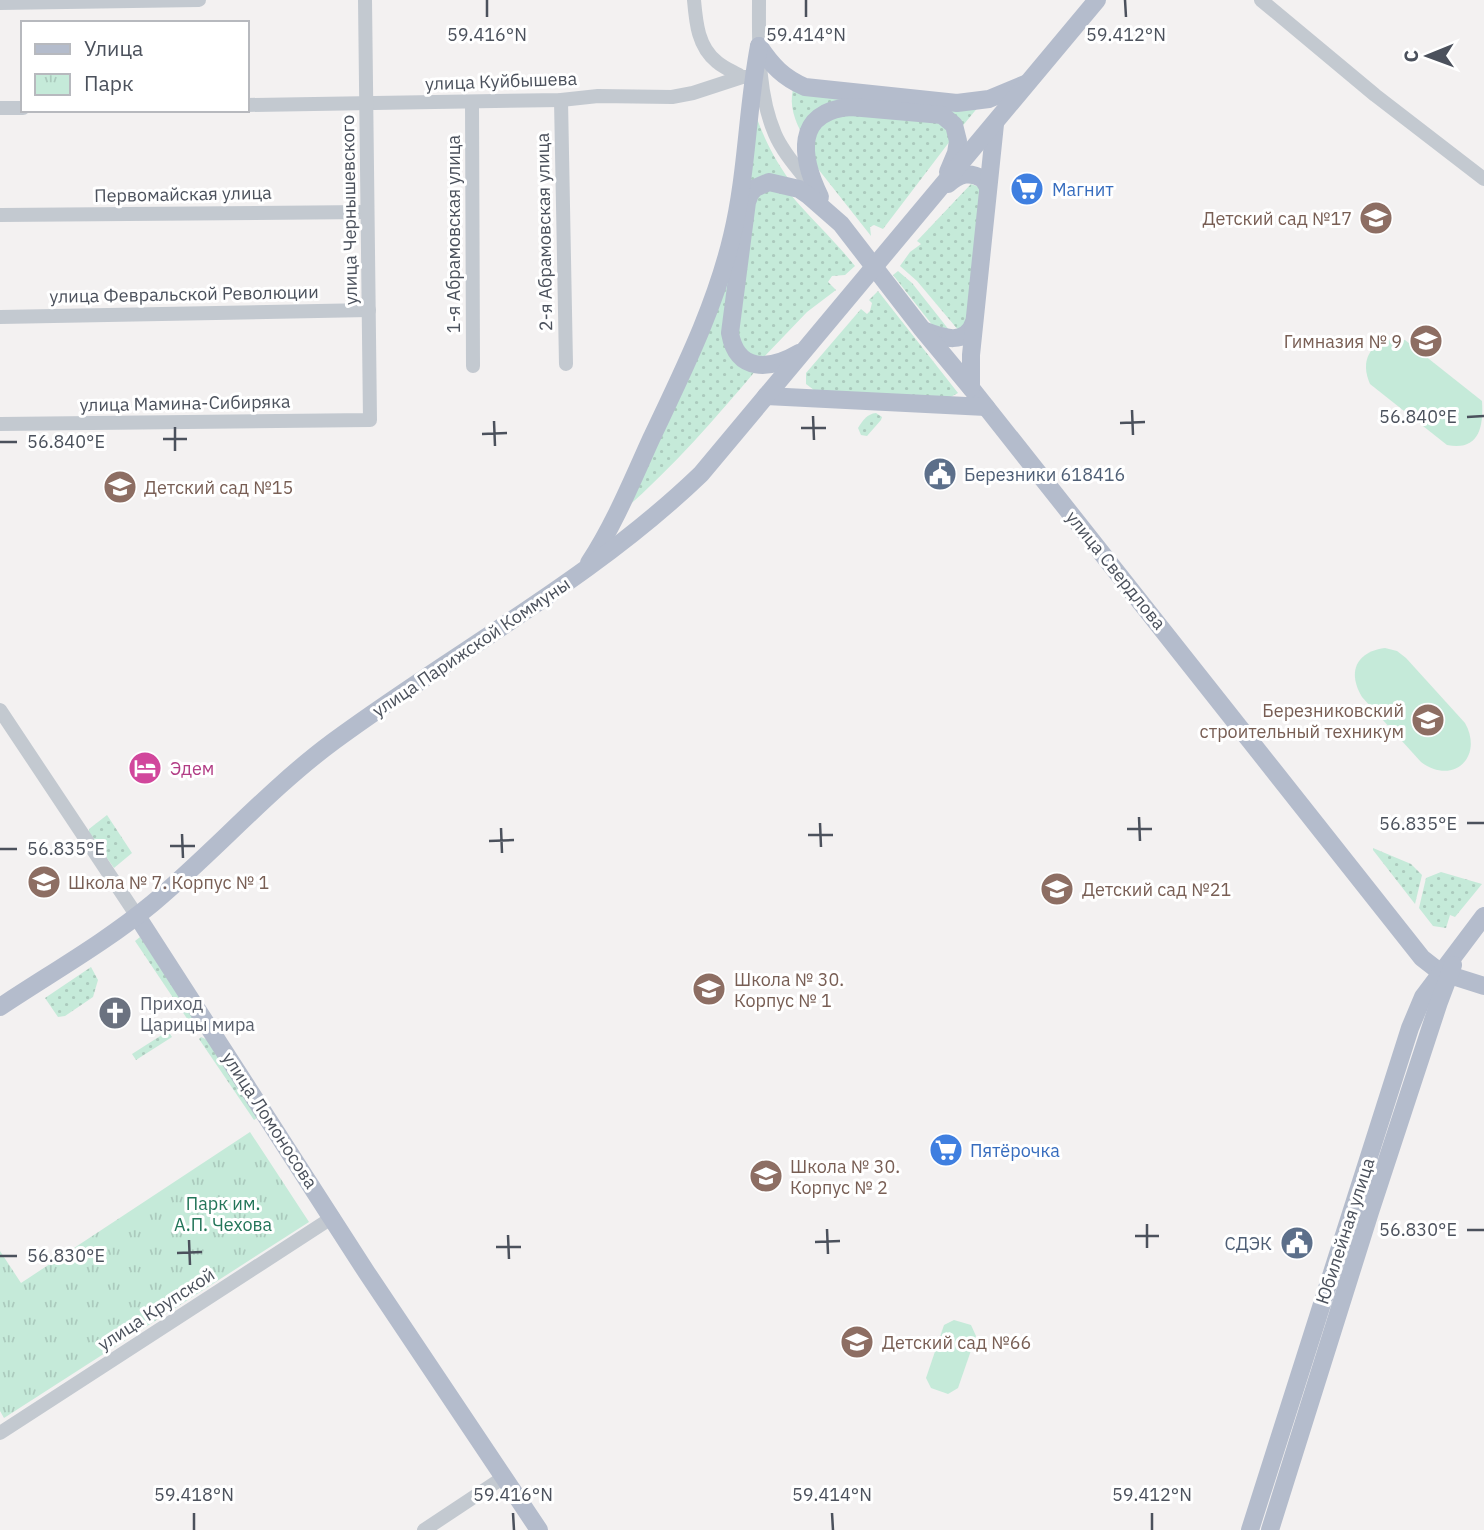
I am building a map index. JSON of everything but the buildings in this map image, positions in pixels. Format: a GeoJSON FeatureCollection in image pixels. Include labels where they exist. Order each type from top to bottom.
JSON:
{"type":"FeatureCollection","features":[{"type":"Feature","properties":{"kind":"main road"},"geometry":{"type":"LineString","coordinates":[[936,194],[1097,0]]}},
{"type":"Feature","properties":{"kind":"main road"},"geometry":{"type":"LineString","coordinates":[[584,570],[624,498],[699,335],[718,287],[732,235],[743,172],[747,77],[759,47]]}},
{"type":"Feature","properties":{"kind":"main road"},"geometry":{"type":"LineString","coordinates":[[759,47],[771,64],[788,80],[805,87],[957,103],[989,99],[1030,82]]}},
{"type":"Feature","properties":{"kind":"main road"},"geometry":{"type":"LineString","coordinates":[[820,197],[807,167],[807,136],[812,125],[829,111],[851,107],[942,115],[954,125],[958,141],[956,153],[936,194]]}},
{"type":"Feature","properties":{"kind":"main road"},"geometry":{"type":"LineString","coordinates":[[971,388],[971,355],[995,124]]}},
{"type":"Feature","properties":{"kind":"main road"},"geometry":{"type":"LineString","coordinates":[[936,194],[958,176],[967,173],[983,179],[988,187]]}},
{"type":"Feature","properties":{"kind":"main road"},"geometry":{"type":"LineString","coordinates":[[805,349],[784,362],[762,366],[741,357],[732,346],[730,333],[750,194],[761,184],[769,182],[799,189],[841,224]]}},
{"type":"Feature","properties":{"kind":"main road","name":"улица Парижской Коммуны"},"geometry":{"type":"LineString","coordinates":[[0,1007],[137,916],[199,864],[284,782],[331,744],[584,570],[666,508],[701,474],[936,194]]}},
{"type":"Feature","properties":{"kind":"main road","name":"улица Свердлова"},"geometry":{"type":"LineString","coordinates":[[841,224],[922,330],[971,388],[1419,954],[1445,973],[1484,986]]}},
{"type":"Feature","properties":{"kind":"main road"},"geometry":{"type":"LineString","coordinates":[[922,330],[950,339],[960,338],[972,330],[976,316]]}},
{"type":"Feature","properties":{"kind":"main road"},"geometry":{"type":"LineString","coordinates":[[766,396],[986,407]]}},
{"type":"Feature","properties":{"kind":"main road","name":"улица Ломоносова"},"geometry":{"type":"LineString","coordinates":[[137,916],[388,1304],[539,1530]]}},
{"type":"Feature","properties":{"kind":"main road","name":"Юбилейная улица"},"geometry":{"type":"LineString","coordinates":[[1270,1530],[1445,973],[1462,943],[1484,916]]}},
{"type":"Feature","properties":{"kind":"main road","name":"Юбилейная улица"},"geometry":{"type":"LineString","coordinates":[[1250,1530],[1410,1028],[1423,997],[1445,973]]}},
{"type":"Feature","properties":{"kind":"street"},"geometry":{"type":"LineString","coordinates":[[0,3],[200,0]]}},
{"type":"Feature","properties":{"kind":"street","name":"улица Чернышевского"},"geometry":{"type":"LineString","coordinates":[[365,0],[370,420]]}},
{"type":"Feature","properties":{"kind":"street"},"geometry":{"type":"LineString","coordinates":[[694,0],[698,31],[708,53],[719,64],[747,77]]}},
{"type":"Feature","properties":{"kind":"street","name":"улица Свердлова"},"geometry":{"type":"LineString","coordinates":[[759,0],[759,47],[764,89],[775,133],[785,152],[841,224]]}},
{"type":"Feature","properties":{"kind":"street"},"geometry":{"type":"LineString","coordinates":[[1261,0],[1375,95],[1484,179]]}},
{"type":"Feature","properties":{"kind":"street","name":"улица Куйбышева"},"geometry":{"type":"LineString","coordinates":[[248,105],[561,100],[598,96],[672,97],[747,77]]}},
{"type":"Feature","properties":{"kind":"street","name":"2-я Абрамовская улица"},"geometry":{"type":"LineString","coordinates":[[561,100],[566,364]]}},
{"type":"Feature","properties":{"kind":"street","name":"1-я Абрамовская улица"},"geometry":{"type":"LineString","coordinates":[[472,102],[473,366]]}},
{"type":"Feature","properties":{"kind":"street"},"geometry":{"type":"LineString","coordinates":[[0,108],[21,108]]}},
{"type":"Feature","properties":{"kind":"street","name":"Первомайская улица"},"geometry":{"type":"LineString","coordinates":[[0,215],[367,212]]}},
{"type":"Feature","properties":{"kind":"street","name":"улица Февральской Революции"},"geometry":{"type":"LineString","coordinates":[[0,317],[369,310]]}},
{"type":"Feature","properties":{"kind":"street","name":"улица Мамина-Сибиряка"},"geometry":{"type":"LineString","coordinates":[[0,424],[370,420]]}},
{"type":"Feature","properties":{"kind":"street","name":"улица Ломоносова"},"geometry":{"type":"LineString","coordinates":[[0,710],[137,916]]}},
{"type":"Feature","properties":{"kind":"street","name":"улица Крупской"},"geometry":{"type":"LineString","coordinates":[[0,1433],[333,1217]]}},
{"type":"Feature","properties":{"kind":"street"},"geometry":{"type":"LineString","coordinates":[[424,1530],[505,1477]]}},
{"type":"Feature","properties":{"kind":"green space"},"geometry":{"type":"Polygon","coordinates":[[[793,89],[979,106],[960,129],[952,118],[850,103],[803,136],[794,113],[793,89]]]}},
{"type":"Feature","properties":{"kind":"green space"},"geometry":{"type":"Polygon","coordinates":[[[752,103],[768,144],[790,181],[745,190],[752,103]]]}},
{"type":"Feature","properties":{"kind":"green space"},"geometry":{"type":"Polygon","coordinates":[[[837,114],[936,120],[946,127],[950,141],[883,229],[874,225],[870,227],[871,236],[815,165],[812,133],[837,114]]]}},
{"type":"Feature","properties":{"kind":"green space"},"geometry":{"type":"Polygon","coordinates":[[[971,184],[979,187],[980,193],[970,315],[959,331],[917,281],[900,266],[910,252],[921,244],[917,241],[971,184]]]}},
{"type":"Feature","properties":{"kind":"green space"},"geometry":{"type":"Polygon","coordinates":[[[760,188],[790,194],[855,266],[845,275],[832,276],[828,282],[836,290],[807,312],[761,360],[736,347],[750,197],[760,188]]]}},
{"type":"Feature","properties":{"kind":"green space"},"geometry":{"type":"Polygon","coordinates":[[[740,221],[726,337],[757,369],[660,477],[624,510],[740,221]]]}},
{"type":"Feature","properties":{"kind":"green space"},"geometry":{"type":"Polygon","coordinates":[[[898,271],[912,283],[953,335],[937,331],[893,275],[898,271]]]}},
{"type":"Feature","properties":{"kind":"green space"},"geometry":{"type":"Polygon","coordinates":[[[878,291],[958,393],[947,399],[818,393],[806,384],[806,373],[861,309],[867,314],[870,311],[872,303],[869,300],[878,291]]]}},
{"type":"Feature","properties":{"kind":"green space"},"geometry":{"type":"Polygon","coordinates":[[[1393,338],[1405,340],[1482,401],[1480,429],[1472,441],[1465,445],[1447,445],[1370,384],[1366,368],[1369,355],[1378,344],[1393,338]]]}},
{"type":"Feature","properties":{"kind":"green space"},"geometry":{"type":"Polygon","coordinates":[[[876,413],[882,417],[881,420],[867,436],[861,435],[858,428],[862,422],[876,413]]]}},
{"type":"Feature","properties":{"kind":"green space"},"geometry":{"type":"Polygon","coordinates":[[[1385,648],[1397,651],[1406,658],[1465,723],[1471,747],[1468,757],[1454,769],[1433,769],[1421,762],[1362,697],[1355,679],[1357,665],[1367,654],[1385,648]]]}},
{"type":"Feature","properties":{"kind":"green space"},"geometry":{"type":"Polygon","coordinates":[[[107,815],[132,853],[114,868],[89,833],[89,829],[107,815]]]}},
{"type":"Feature","properties":{"kind":"green space"},"geometry":{"type":"Polygon","coordinates":[[[1373,850],[1411,864],[1422,875],[1415,904],[1373,850]]]}},
{"type":"Feature","properties":{"kind":"green space"},"geometry":{"type":"Polygon","coordinates":[[[1441,872],[1482,884],[1455,917],[1450,915],[1446,928],[1433,926],[1419,908],[1426,878],[1441,872]]]}},
{"type":"Feature","properties":{"kind":"green space"},"geometry":{"type":"Polygon","coordinates":[[[140,937],[196,1021],[196,1032],[135,941],[140,937]]]}},
{"type":"Feature","properties":{"kind":"green space"},"geometry":{"type":"Polygon","coordinates":[[[91,967],[98,980],[93,997],[65,1016],[58,1017],[45,998],[91,967]]]}},
{"type":"Feature","properties":{"kind":"green space"},"geometry":{"type":"Polygon","coordinates":[[[168,1031],[172,1037],[136,1060],[132,1054],[168,1031]]]}},
{"type":"Feature","properties":{"kind":"green space"},"geometry":{"type":"Polygon","coordinates":[[[201,1037],[208,1040],[257,1118],[254,1120],[199,1039],[201,1037]]]}},
{"type":"Feature","properties":{"kind":"green space","name":"Парк им. А.П. Чехова"},"geometry":{"type":"Polygon","coordinates":[[[250,1132],[309,1222],[4,1418],[0,1411],[0,1251],[21,1283],[250,1132]]]}},
{"type":"Feature","properties":{"kind":"green space"},"geometry":{"type":"Polygon","coordinates":[[[954,1320],[971,1325],[976,1336],[958,1388],[948,1394],[931,1388],[926,1378],[944,1325],[954,1320]]]}},
{"type":"Feature","properties":{"kind":"place","name":"Магнит"},"geometry":{"type":"Point","coordinates":[1027,189]}},
{"type":"Feature","properties":{"kind":"place","name":"Детский сад №17"},"geometry":{"type":"Point","coordinates":[1376,218]}},
{"type":"Feature","properties":{"kind":"place","name":"Гимназия № 9"},"geometry":{"type":"Point","coordinates":[1426,341]}},
{"type":"Feature","properties":{"kind":"place","name":"Березники 618416"},"geometry":{"type":"Point","coordinates":[940,474]}},
{"type":"Feature","properties":{"kind":"place","name":"Детский сад №15"},"geometry":{"type":"Point","coordinates":[120,487]}},
{"type":"Feature","properties":{"kind":"place","name":"Березниковский строительный техникум"},"geometry":{"type":"Point","coordinates":[1428,720]}},
{"type":"Feature","properties":{"kind":"place","name":"Эдем"},"geometry":{"type":"Point","coordinates":[145,768]}},
{"type":"Feature","properties":{"kind":"place","name":"Школа № 7. Корпус № 1"},"geometry":{"type":"Point","coordinates":[44,882]}},
{"type":"Feature","properties":{"kind":"place","name":"Детский сад №21"},"geometry":{"type":"Point","coordinates":[1057,889]}},
{"type":"Feature","properties":{"kind":"place","name":"Школа № 30. Корпус № 1"},"geometry":{"type":"Point","coordinates":[709,989]}},
{"type":"Feature","properties":{"kind":"place","name":"Приход Царицы мира"},"geometry":{"type":"Point","coordinates":[115,1013]}},
{"type":"Feature","properties":{"kind":"place","name":"Пятёрочка"},"geometry":{"type":"Point","coordinates":[946,1150]}},
{"type":"Feature","properties":{"kind":"place","name":"Школа № 30. Корпус № 2"},"geometry":{"type":"Point","coordinates":[766,1176]}},
{"type":"Feature","properties":{"kind":"place","name":"СДЭК"},"geometry":{"type":"Point","coordinates":[1297,1243]}},
{"type":"Feature","properties":{"kind":"place","name":"Детский сад №66"},"geometry":{"type":"Point","coordinates":[857,1342]}}]}
